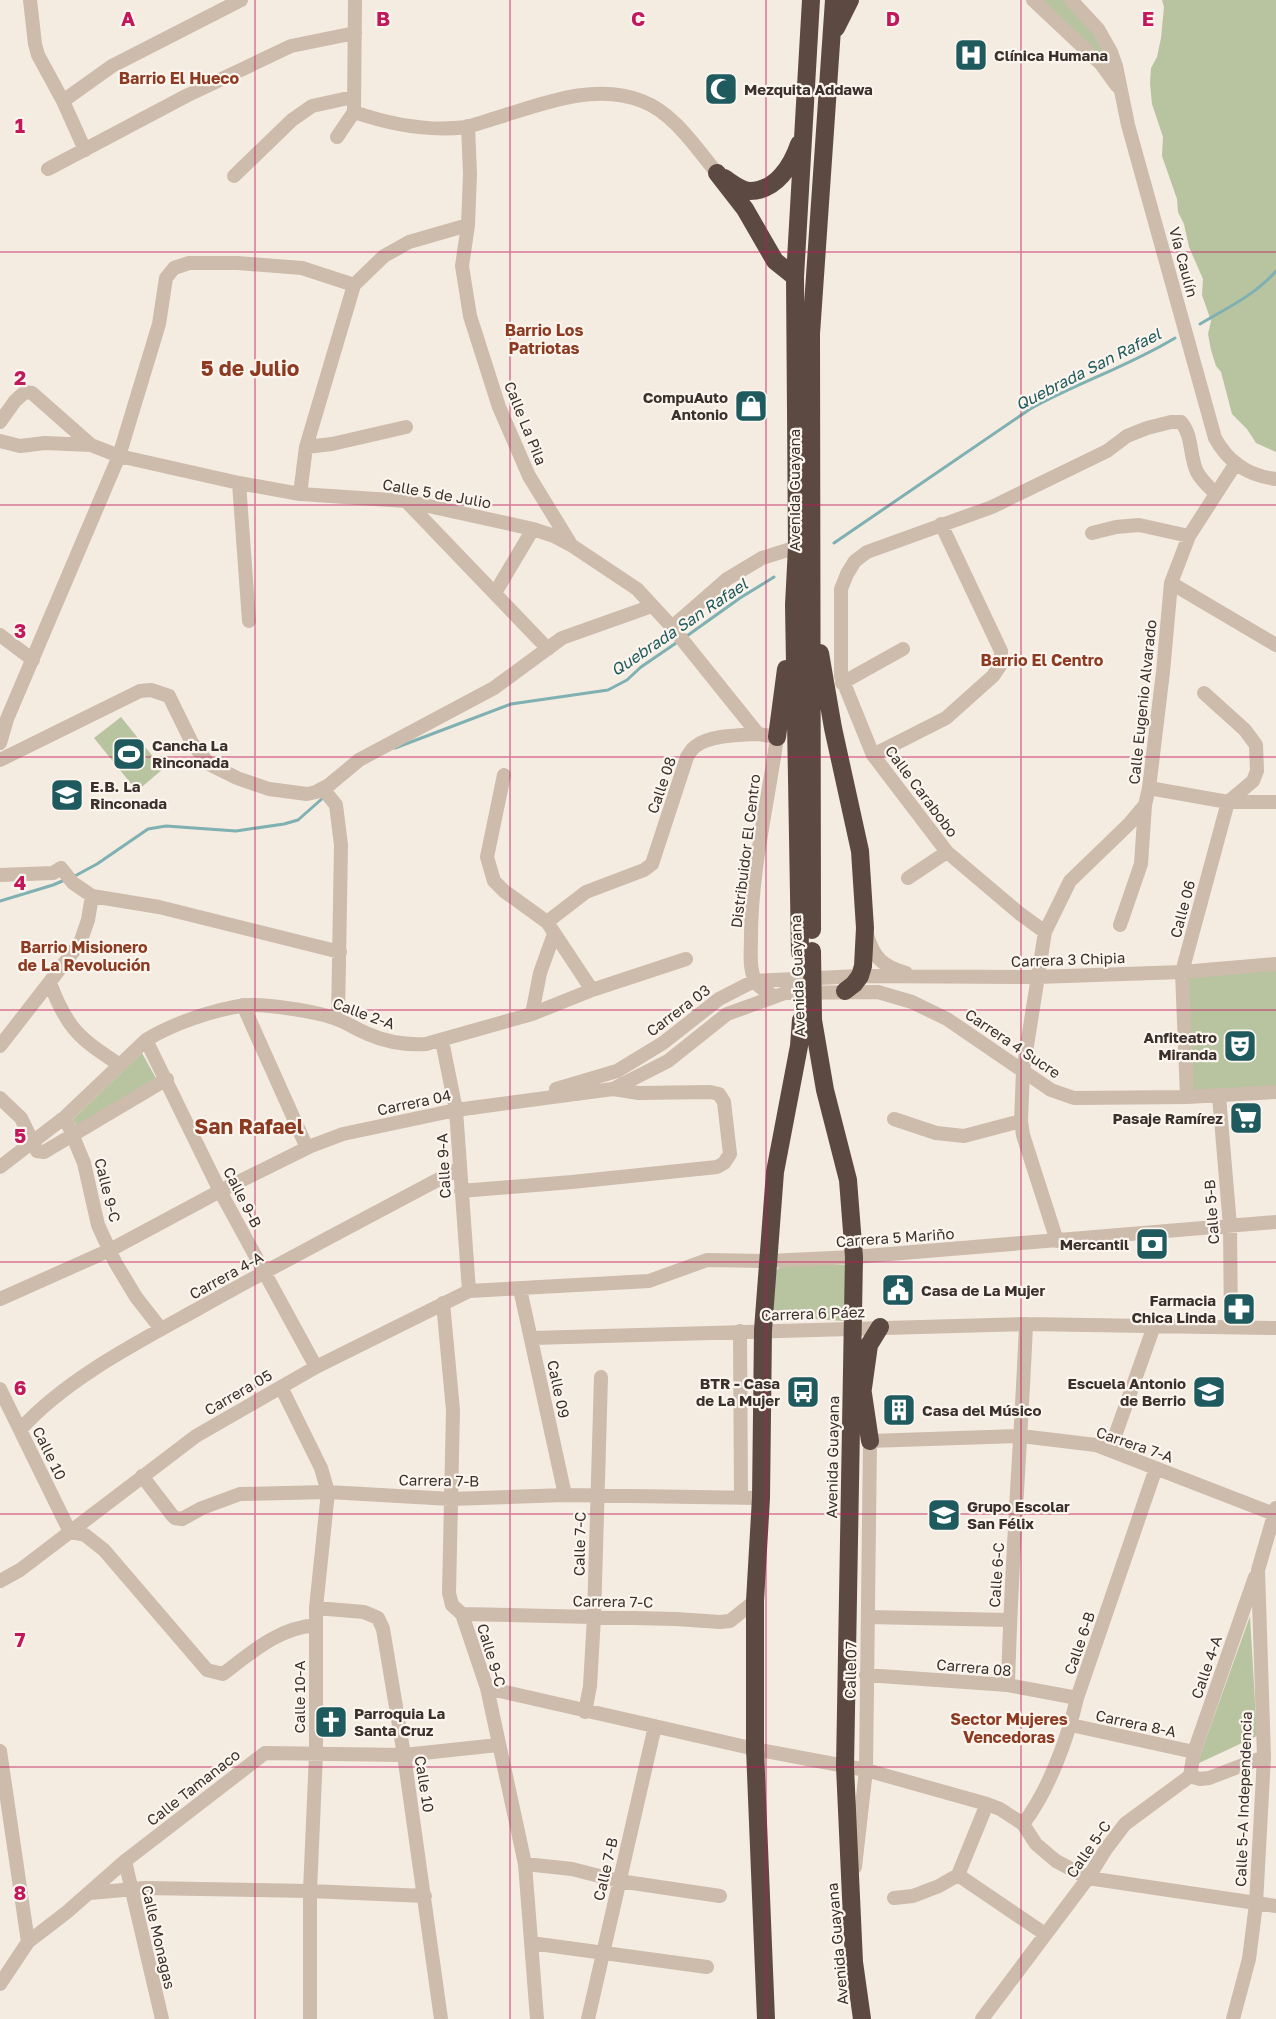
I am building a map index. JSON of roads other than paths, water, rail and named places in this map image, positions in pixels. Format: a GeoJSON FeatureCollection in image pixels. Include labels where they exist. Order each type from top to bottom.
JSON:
{"type":"FeatureCollection","features":[{"type":"Feature","properties":{"kind":"highway"},"geometry":{"type":"LineString","coordinates":[[796,0],[809,39]]}},
{"type":"Feature","properties":{"kind":"highway","name":"Avenida Guayana"},"geometry":{"type":"LineString","coordinates":[[803,604],[797,547],[795,277],[811,0]]}},
{"type":"Feature","properties":{"kind":"highway","name":"Avenida Guayana"},"geometry":{"type":"LineString","coordinates":[[834,0],[811,334],[803,604],[806,952],[807,1020],[848,1180],[854,1257],[844,1767],[854,1962],[862,2019]]}},
{"type":"Feature","properties":{"kind":"highway"},"geometry":{"type":"LineString","coordinates":[[832,38],[850,0]]}},
{"type":"Feature","properties":{"kind":"highway"},"geometry":{"type":"LineString","coordinates":[[717,173],[734,185],[749,191],[766,187],[784,174],[795,156],[805,125]]}},
{"type":"Feature","properties":{"kind":"highway"},"geometry":{"type":"LineString","coordinates":[[717,173],[745,209],[775,261],[795,277]]}},
{"type":"Feature","properties":{"kind":"highway"},"geometry":{"type":"LineString","coordinates":[[777,737],[803,604]]}},
{"type":"Feature","properties":{"kind":"highway"},"geometry":{"type":"LineString","coordinates":[[803,604],[860,851],[865,928],[863,966],[860,976],[845,991]]}},
{"type":"Feature","properties":{"kind":"highway","name":"Avenida Guayana"},"geometry":{"type":"LineString","coordinates":[[766,2019],[755,1749],[755,1600],[761,1498],[763,1330],[775,1172],[799,1046],[807,1020]]}},
{"type":"Feature","properties":{"kind":"highway"},"geometry":{"type":"LineString","coordinates":[[851,1419],[863,1388],[869,1345],[880,1327]]}},
{"type":"Feature","properties":{"kind":"highway"},"geometry":{"type":"LineString","coordinates":[[853,1358],[863,1388],[870,1441]]}},
{"type":"Feature","properties":{"kind":"street"},"geometry":{"type":"LineString","coordinates":[[30,0],[38,55],[63,101],[85,150]]}},
{"type":"Feature","properties":{"kind":"street"},"geometry":{"type":"LineString","coordinates":[[63,101],[112,66],[241,0]]}},
{"type":"Feature","properties":{"kind":"street"},"geometry":{"type":"LineString","coordinates":[[337,137],[354,112],[355,0]]}},
{"type":"Feature","properties":{"kind":"street","name":"Vía Caulín"},"geometry":{"type":"LineString","coordinates":[[1033,0],[1101,64],[1121,95]]}},
{"type":"Feature","properties":{"kind":"street","name":"Vía Caulín"},"geometry":{"type":"LineString","coordinates":[[1071,0],[1089,18],[1105,41],[1116,66],[1121,95],[1215,438],[1223,451],[1236,463]]}},
{"type":"Feature","properties":{"kind":"street"},"geometry":{"type":"LineString","coordinates":[[48,168],[186,96],[291,46],[355,33]]}},
{"type":"Feature","properties":{"kind":"street"},"geometry":{"type":"LineString","coordinates":[[354,112],[386,123],[443,129],[468,126],[559,99],[609,92],[643,101],[668,117],[717,173]]}},
{"type":"Feature","properties":{"kind":"street"},"geometry":{"type":"LineString","coordinates":[[234,176],[292,120],[312,106],[353,96]]}},
{"type":"Feature","properties":{"kind":"street","name":"Calle La Pila"},"geometry":{"type":"LineString","coordinates":[[468,126],[470,174],[468,225],[462,266],[470,316],[499,407],[528,476],[571,545]]}},
{"type":"Feature","properties":{"kind":"street"},"geometry":{"type":"LineString","coordinates":[[300,494],[306,447],[354,285],[384,256],[409,243],[468,225]]}},
{"type":"Feature","properties":{"kind":"street"},"geometry":{"type":"LineString","coordinates":[[0,743],[3,719],[33,660],[119,456],[159,324],[166,278],[174,268],[189,262],[238,263],[302,268],[354,285]]}},
{"type":"Feature","properties":{"kind":"street","name":"Calle 5 de Julio"},"geometry":{"type":"LineString","coordinates":[[0,422],[19,396],[25,392],[32,393],[91,445],[119,456],[300,494],[406,501],[533,529],[554,536],[637,589],[675,630],[758,734]]}},
{"type":"Feature","properties":{"kind":"street"},"geometry":{"type":"LineString","coordinates":[[873,755],[946,718],[993,676],[1001,664],[1001,651],[941,524],[992,507],[1107,451],[1127,436],[1171,422],[1181,422],[1188,430],[1197,471],[1216,494]]}},
{"type":"Feature","properties":{"kind":"street"},"geometry":{"type":"LineString","coordinates":[[306,447],[332,444],[406,427]]}},
{"type":"Feature","properties":{"kind":"street"},"geometry":{"type":"LineString","coordinates":[[0,441],[20,446],[45,443],[91,445]]}},
{"type":"Feature","properties":{"kind":"street"},"geometry":{"type":"LineString","coordinates":[[1236,463],[1251,473],[1276,479]]}},
{"type":"Feature","properties":{"kind":"street","name":"Calle Eugenio Alvarado"},"geometry":{"type":"LineString","coordinates":[[1057,1241],[1023,1136],[1021,1121],[1023,1071],[1045,932],[1070,881],[1111,843],[1145,805],[1163,672],[1171,583],[1190,536],[1236,463]]}},
{"type":"Feature","properties":{"kind":"street"},"geometry":{"type":"LineString","coordinates":[[239,483],[249,621]]}},
{"type":"Feature","properties":{"kind":"street"},"geometry":{"type":"LineString","coordinates":[[406,501],[548,649]]}},
{"type":"Feature","properties":{"kind":"street","name":"Calle Carabobo"},"geometry":{"type":"LineString","coordinates":[[941,524],[867,552],[855,561],[841,589],[842,684],[873,755],[947,852],[1045,932]]}},
{"type":"Feature","properties":{"kind":"street"},"geometry":{"type":"LineString","coordinates":[[1092,533],[1116,527],[1139,525],[1190,536]]}},
{"type":"Feature","properties":{"kind":"street"},"geometry":{"type":"LineString","coordinates":[[495,593],[533,529]]}},
{"type":"Feature","properties":{"kind":"street"},"geometry":{"type":"LineString","coordinates":[[675,630],[727,579],[762,558],[797,547]]}},
{"type":"Feature","properties":{"kind":"street"},"geometry":{"type":"LineString","coordinates":[[1171,583],[1276,645]]}},
{"type":"Feature","properties":{"kind":"street"},"geometry":{"type":"LineString","coordinates":[[0,760],[140,691],[151,690],[169,696],[192,743],[209,764],[237,778],[269,789],[307,794],[325,790],[359,760],[494,688],[562,638],[652,606]]}},
{"type":"Feature","properties":{"kind":"street"},"geometry":{"type":"LineString","coordinates":[[0,635],[33,660]]}},
{"type":"Feature","properties":{"kind":"street"},"geometry":{"type":"LineString","coordinates":[[842,684],[903,650]]}},
{"type":"Feature","properties":{"kind":"street"},"geometry":{"type":"LineString","coordinates":[[1204,693],[1245,730],[1256,745],[1257,771],[1253,781],[1228,802]]}},
{"type":"Feature","properties":{"kind":"street"},"geometry":{"type":"LineString","coordinates":[[758,734],[777,737]]}},
{"type":"Feature","properties":{"kind":"street","name":"Calle 08"},"geometry":{"type":"LineString","coordinates":[[550,928],[586,892],[644,870],[652,864],[687,757],[696,745],[711,739],[758,734]]}},
{"type":"Feature","properties":{"kind":"street","name":"Distribuidor El Centro"},"geometry":{"type":"LineString","coordinates":[[754,981],[751,965],[751,921],[758,855],[777,737]]}},
{"type":"Feature","properties":{"kind":"street"},"geometry":{"type":"LineString","coordinates":[[504,775],[487,857],[494,881],[550,928],[592,990]]}},
{"type":"Feature","properties":{"kind":"street"},"geometry":{"type":"LineString","coordinates":[[1149,788],[1228,802],[1276,802]]}},
{"type":"Feature","properties":{"kind":"street"},"geometry":{"type":"LineString","coordinates":[[325,790],[336,805],[341,845],[338,1019]]}},
{"type":"Feature","properties":{"kind":"street","name":"Calle 06"},"geometry":{"type":"LineString","coordinates":[[1187,1097],[1182,972],[1228,802]]}},
{"type":"Feature","properties":{"kind":"street"},"geometry":{"type":"LineString","coordinates":[[1120,925],[1141,864],[1145,805]]}},
{"type":"Feature","properties":{"kind":"street"},"geometry":{"type":"LineString","coordinates":[[908,878],[947,852]]}},
{"type":"Feature","properties":{"kind":"street"},"geometry":{"type":"LineString","coordinates":[[0,875],[53,873],[61,868],[70,879],[92,896],[159,907],[340,952]]}},
{"type":"Feature","properties":{"kind":"street"},"geometry":{"type":"LineString","coordinates":[[0,1046],[80,943],[88,920],[92,896]]}},
{"type":"Feature","properties":{"kind":"street"},"geometry":{"type":"LineString","coordinates":[[532,1014],[550,928]]}},
{"type":"Feature","properties":{"kind":"street"},"geometry":{"type":"LineString","coordinates":[[865,928],[872,951],[880,962],[894,969],[922,977]]}},
{"type":"Feature","properties":{"kind":"street","name":"Calle 2-A"},"geometry":{"type":"LineString","coordinates":[[0,1167],[65,1117],[146,1040],[161,1031],[220,1011],[243,1005],[306,1011],[338,1019],[370,1035],[409,1045],[426,1044],[532,1014],[592,990],[686,959]]}},
{"type":"Feature","properties":{"kind":"street","name":"Carrera 3 Chipia"},"geometry":{"type":"LineString","coordinates":[[860,976],[1038,978],[1182,972],[1276,964]]}},
{"type":"Feature","properties":{"kind":"street","name":"Carrera 03"},"geometry":{"type":"LineString","coordinates":[[521,1100],[617,1071],[663,1043],[719,999],[754,981],[860,976]]}},
{"type":"Feature","properties":{"kind":"street"},"geometry":{"type":"LineString","coordinates":[[754,981],[774,996]]}},
{"type":"Feature","properties":{"kind":"street"},"geometry":{"type":"LineString","coordinates":[[51,983],[62,1013],[77,1034],[120,1065]]}},
{"type":"Feature","properties":{"kind":"street","name":"Carrera 4 Sucre"},"geometry":{"type":"LineString","coordinates":[[845,991],[878,992],[912,1002],[947,1019],[1052,1090],[1074,1098],[1187,1097],[1276,1092]]}},
{"type":"Feature","properties":{"kind":"street","name":"Carrera 04"},"geometry":{"type":"LineString","coordinates":[[0,1299],[110,1250],[220,1191],[307,1148],[343,1134],[456,1110],[614,1089],[668,1061],[727,1014],[785,993],[845,991]]}},
{"type":"Feature","properties":{"kind":"street"},"geometry":{"type":"LineString","coordinates":[[243,1005],[307,1148]]}},
{"type":"Feature","properties":{"kind":"street","name":"Calle 9-B"},"geometry":{"type":"LineString","coordinates":[[146,1040],[220,1191],[316,1367]]}},
{"type":"Feature","properties":{"kind":"street","name":"Calle 9-A"},"geometry":{"type":"LineString","coordinates":[[442,1041],[456,1110],[469,1291]]}},
{"type":"Feature","properties":{"kind":"street"},"geometry":{"type":"LineString","coordinates":[[0,1098],[21,1118],[37,1151],[44,1152],[167,1079]]}},
{"type":"Feature","properties":{"kind":"street"},"geometry":{"type":"LineString","coordinates":[[461,1191],[717,1167],[724,1163],[730,1154],[724,1102],[718,1094],[710,1092],[639,1093],[614,1089]]}},
{"type":"Feature","properties":{"kind":"street","name":"Calle 5-B"},"geometry":{"type":"LineString","coordinates":[[1219,1096],[1230,1226],[1231,1327]]}},
{"type":"Feature","properties":{"kind":"street","name":"Calle 9-C"},"geometry":{"type":"LineString","coordinates":[[65,1117],[84,1163],[98,1225],[130,1288],[161,1329]]}},
{"type":"Feature","properties":{"kind":"street"},"geometry":{"type":"LineString","coordinates":[[894,1119],[936,1133],[964,1136],[1021,1121]]}},
{"type":"Feature","properties":{"kind":"street","name":"Carrera 4-A"},"geometry":{"type":"LineString","coordinates":[[20,1430],[32,1417],[75,1382],[161,1329],[460,1168]]}},
{"type":"Feature","properties":{"kind":"street","name":"Carrera 5 Mariño"},"geometry":{"type":"LineString","coordinates":[[520,1289],[649,1281],[707,1260],[768,1261],[854,1257],[1276,1222]]}},
{"type":"Feature","properties":{"kind":"street","name":"Carrera 05"},"geometry":{"type":"LineString","coordinates":[[0,1581],[20,1570],[196,1436],[316,1367],[469,1291],[520,1289]]}},
{"type":"Feature","properties":{"kind":"street","name":"Calle 09"},"geometry":{"type":"LineString","coordinates":[[520,1289],[565,1495]]}},
{"type":"Feature","properties":{"kind":"street","name":"Calle 9-C"},"geometry":{"type":"LineString","coordinates":[[443,1303],[453,1410],[449,1593],[452,1605],[462,1614],[487,1688],[525,1864],[537,2019]]}},
{"type":"Feature","properties":{"kind":"street","name":"Carrera 6 Páez"},"geometry":{"type":"LineString","coordinates":[[532,1338],[1026,1324],[1276,1328]]}},
{"type":"Feature","properties":{"kind":"street","name":"Calle 6-C"},"geometry":{"type":"LineString","coordinates":[[1008,1685],[1009,1620],[1022,1436],[1026,1324]]}},
{"type":"Feature","properties":{"kind":"street"},"geometry":{"type":"LineString","coordinates":[[1110,1450],[1154,1326]]}},
{"type":"Feature","properties":{"kind":"street"},"geometry":{"type":"LineString","coordinates":[[740,1331],[741,1498]]}},
{"type":"Feature","properties":{"kind":"street","name":"Calle 7-C"},"geometry":{"type":"LineString","coordinates":[[585,1712],[590,1686],[594,1617],[596,1496],[602,1377]]}},
{"type":"Feature","properties":{"kind":"street","name":"Calle 10-A"},"geometry":{"type":"LineString","coordinates":[[281,1387],[321,1468],[327,1492],[316,1608],[316,1754],[310,1891],[310,2019]]}},
{"type":"Feature","properties":{"kind":"street","name":"Calle 10"},"geometry":{"type":"LineString","coordinates":[[0,1389],[70,1532]]}},
{"type":"Feature","properties":{"kind":"street","name":"Carrera 7-A"},"geometry":{"type":"LineString","coordinates":[[870,1441],[1022,1436],[1096,1445],[1275,1511]]}},
{"type":"Feature","properties":{"kind":"street","name":"Calle 07"},"geometry":{"type":"LineString","coordinates":[[851,1899],[862,1822],[866,1770],[870,1441]]}},
{"type":"Feature","properties":{"kind":"street","name":"Calle 6-B"},"geometry":{"type":"LineString","coordinates":[[1023,1824],[1036,1807],[1071,1725],[1077,1698],[1156,1468]]}},
{"type":"Feature","properties":{"kind":"street","name":"Carrera 7-B"},"geometry":{"type":"LineString","coordinates":[[142,1476],[175,1518],[182,1519],[202,1508],[240,1494],[327,1492],[451,1499],[565,1495],[761,1498]]}},
{"type":"Feature","properties":{"kind":"street","name":"Calle 5-A Independencia"},"geometry":{"type":"LineString","coordinates":[[1233,2019],[1249,1959],[1256,1904],[1264,1756],[1270,1731],[1258,1570],[1275,1511]]}},
{"type":"Feature","properties":{"kind":"street"},"geometry":{"type":"LineString","coordinates":[[70,1532],[85,1535],[104,1550],[204,1668],[211,1672],[223,1674],[270,1638],[286,1630],[316,1625]]}},
{"type":"Feature","properties":{"kind":"street","name":"Calle 4-A"},"geometry":{"type":"LineString","coordinates":[[1190,1776],[1194,1752],[1258,1570]]}},
{"type":"Feature","properties":{"kind":"street","name":"Carrera 7-C"},"geometry":{"type":"LineString","coordinates":[[462,1614],[720,1622],[730,1621],[755,1600]]}},
{"type":"Feature","properties":{"kind":"street","name":"Calle 10"},"geometry":{"type":"LineString","coordinates":[[316,1608],[364,1612],[378,1618],[383,1629],[425,1896],[441,2019]]}},
{"type":"Feature","properties":{"kind":"street"},"geometry":{"type":"LineString","coordinates":[[868,1617],[1009,1620]]}},
{"type":"Feature","properties":{"kind":"street","name":"Carrera 08"},"geometry":{"type":"LineString","coordinates":[[866,1675],[1008,1685],[1077,1698]]}},
{"type":"Feature","properties":{"kind":"street"},"geometry":{"type":"LineString","coordinates":[[487,1688],[755,1749],[866,1770],[987,1804],[1000,1809],[1023,1824],[1036,1844],[1056,1861],[1088,1878],[1276,1906]]}},
{"type":"Feature","properties":{"kind":"street","name":"Carrera 8-A"},"geometry":{"type":"LineString","coordinates":[[1071,1725],[1194,1752]]}},
{"type":"Feature","properties":{"kind":"street","name":"Calle 7-B"},"geometry":{"type":"LineString","coordinates":[[588,2019],[655,1726]]}},
{"type":"Feature","properties":{"kind":"street","name":"Calle Tamanaco"},"geometry":{"type":"LineString","coordinates":[[0,1983],[28,1942],[90,1893],[125,1861],[265,1753],[404,1755],[498,1745]]}},
{"type":"Feature","properties":{"kind":"street"},"geometry":{"type":"LineString","coordinates":[[0,1751],[28,1942]]}},
{"type":"Feature","properties":{"kind":"street"},"geometry":{"type":"LineString","coordinates":[[1190,1776],[1200,1779],[1209,1778],[1264,1756]]}},
{"type":"Feature","properties":{"kind":"street","name":"Calle 5-C"},"geometry":{"type":"LineString","coordinates":[[982,2019],[1088,1878],[1125,1824],[1190,1776]]}},
{"type":"Feature","properties":{"kind":"street"},"geometry":{"type":"LineString","coordinates":[[894,1898],[913,1896],[939,1886],[958,1875],[987,1804]]}},
{"type":"Feature","properties":{"kind":"street","name":"Calle Monagas"},"geometry":{"type":"LineString","coordinates":[[125,1861],[162,2019]]}},
{"type":"Feature","properties":{"kind":"street"},"geometry":{"type":"LineString","coordinates":[[525,1864],[572,1869],[619,1881],[720,1896]]}},
{"type":"Feature","properties":{"kind":"street"},"geometry":{"type":"LineString","coordinates":[[958,1875],[1045,1934]]}},
{"type":"Feature","properties":{"kind":"street"},"geometry":{"type":"LineString","coordinates":[[90,1893],[131,1889],[310,1891],[425,1896]]}},
{"type":"Feature","properties":{"kind":"street"},"geometry":{"type":"LineString","coordinates":[[531,1943],[707,1967]]}},
{"type":"Feature","properties":{"kind":"waterway","name":"Quebrada San Rafael"},"geometry":{"type":"LineString","coordinates":[[1200,324],[1250,294],[1276,271]]}},
{"type":"Feature","properties":{"kind":"waterway","name":"Quebrada San Rafael"},"geometry":{"type":"LineString","coordinates":[[834,543],[1030,409],[1175,338]]}},
{"type":"Feature","properties":{"kind":"waterway","name":"Quebrada San Rafael"},"geometry":{"type":"LineString","coordinates":[[684,638],[774,577]]}},
{"type":"Feature","properties":{"kind":"waterway","name":"Quebrada San Rafael"},"geometry":{"type":"LineString","coordinates":[[395,748],[511,704],[608,690],[627,680],[641,667],[679,641]]}},
{"type":"Feature","properties":{"kind":"waterway","name":"Quebrada San Rafael"},"geometry":{"type":"LineString","coordinates":[[73,877],[97,864],[148,829],[166,826],[236,831],[284,824],[298,820],[324,797]]}},
{"type":"Feature","properties":{"kind":"waterway","name":"Quebrada San Rafael"},"geometry":{"type":"LineString","coordinates":[[0,901],[67,879]]}},
{"type":"Feature","properties":{"kind":"place","name":"Clínica Humana"},"geometry":{"type":"Point","coordinates":[971,55]}},
{"type":"Feature","properties":{"kind":"place","name":"Mezquita Addawa"},"geometry":{"type":"Point","coordinates":[721,89]}},
{"type":"Feature","properties":{"kind":"place","name":"CompuAuto Antonio"},"geometry":{"type":"Point","coordinates":[751,406]}},
{"type":"Feature","properties":{"kind":"place","name":"Cancha La Rinconada"},"geometry":{"type":"Point","coordinates":[129,754]}},
{"type":"Feature","properties":{"kind":"place","name":"E.B. La Rinconada"},"geometry":{"type":"Point","coordinates":[67,795]}},
{"type":"Feature","properties":{"kind":"place","name":"Anfiteatro Miranda"},"geometry":{"type":"Point","coordinates":[1240,1046]}},
{"type":"Feature","properties":{"kind":"place","name":"Pasaje Ramírez"},"geometry":{"type":"Point","coordinates":[1246,1118]}},
{"type":"Feature","properties":{"kind":"place","name":"Mercantil"},"geometry":{"type":"Point","coordinates":[1152,1244]}},
{"type":"Feature","properties":{"kind":"place","name":"Casa de La Mujer"},"geometry":{"type":"Point","coordinates":[898,1290]}},
{"type":"Feature","properties":{"kind":"place","name":"Farmacia Chica Linda"},"geometry":{"type":"Point","coordinates":[1239,1309]}},
{"type":"Feature","properties":{"kind":"place","name":"BTR - Casa de La Mujer"},"geometry":{"type":"Point","coordinates":[803,1392]}},
{"type":"Feature","properties":{"kind":"place","name":"Escuela Antonio de Berrio"},"geometry":{"type":"Point","coordinates":[1209,1392]}},
{"type":"Feature","properties":{"kind":"place","name":"Casa del Músico"},"geometry":{"type":"Point","coordinates":[899,1410]}},
{"type":"Feature","properties":{"kind":"place","name":"Grupo Escolar San Félix"},"geometry":{"type":"Point","coordinates":[944,1515]}},
{"type":"Feature","properties":{"kind":"place","name":"Parroquia La Santa Cruz"},"geometry":{"type":"Point","coordinates":[331,1722]}},
{"type":"Feature","properties":{"kind":"district","name":"Barrio El Hueco"},"geometry":{"type":"Point","coordinates":[179,78]}},
{"type":"Feature","properties":{"kind":"district","name":"Barrio Los Patriotas"},"geometry":{"type":"Point","coordinates":[544,339]}},
{"type":"Feature","properties":{"kind":"district","name":"5 de Julio"},"geometry":{"type":"Point","coordinates":[250,368]}},
{"type":"Feature","properties":{"kind":"district","name":"Barrio El Centro"},"geometry":{"type":"Point","coordinates":[1042,660]}},
{"type":"Feature","properties":{"kind":"district","name":"Barrio Misionero de La Revolución"},"geometry":{"type":"Point","coordinates":[84,956]}},
{"type":"Feature","properties":{"kind":"district","name":"San Rafael"},"geometry":{"type":"Point","coordinates":[249,1126]}},
{"type":"Feature","properties":{"kind":"district","name":"Sector Mujeres Vencedoras"},"geometry":{"type":"Point","coordinates":[1009,1728]}}]}
